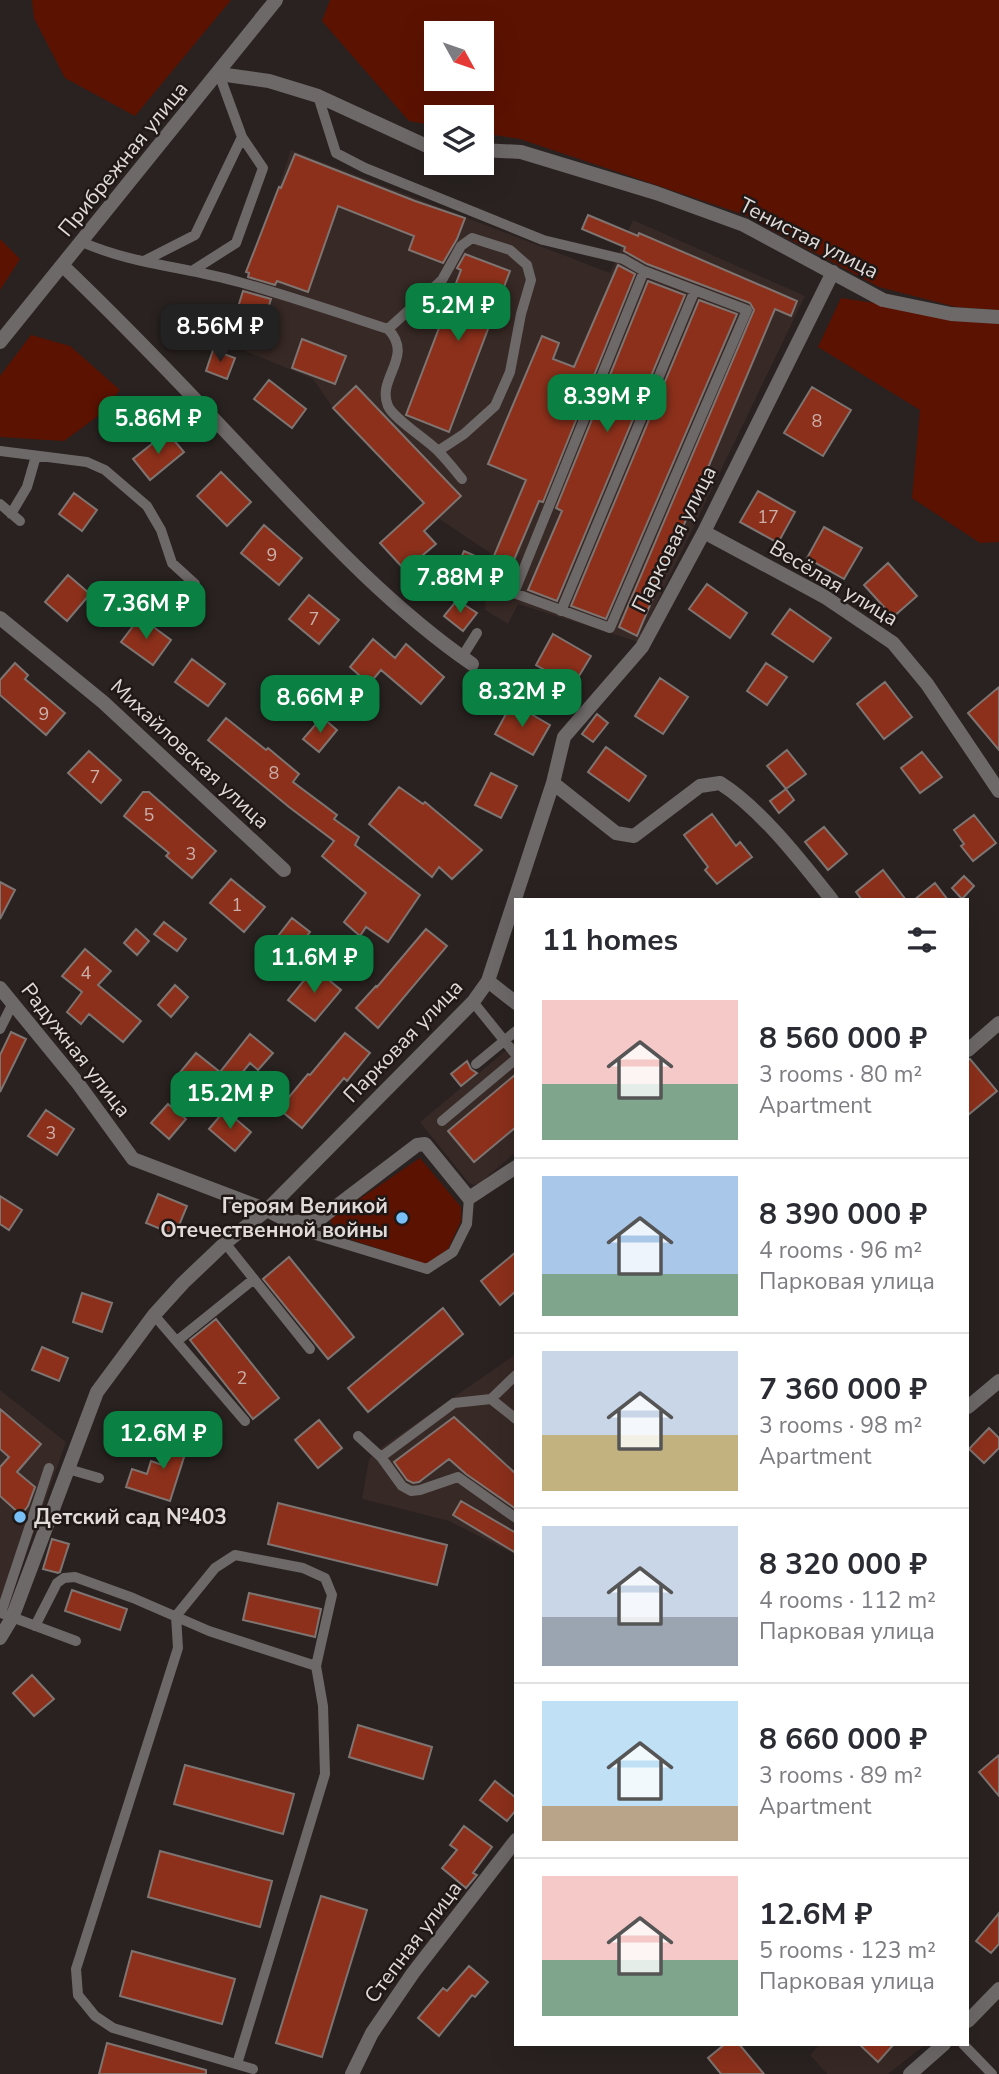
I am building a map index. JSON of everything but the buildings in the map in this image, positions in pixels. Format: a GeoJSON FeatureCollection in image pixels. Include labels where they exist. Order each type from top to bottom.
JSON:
{"type":"FeatureCollection","features":[{"type":"Feature","properties":{"kind":"street","name":"Прибрежная улица"},"geometry":{"type":"LineString","coordinates":[[0,342],[219,74],[276,0]]}},
{"type":"Feature","properties":{"kind":"street"},"geometry":{"type":"LineString","coordinates":[[219,74],[269,81],[318,96],[424,145]]}},
{"type":"Feature","properties":{"kind":"street","name":"Тенистая улица"},"geometry":{"type":"LineString","coordinates":[[494,151],[520,152],[656,193],[744,225],[883,300],[950,314],[999,317]]}},
{"type":"Feature","properties":{"kind":"street"},"geometry":{"type":"LineString","coordinates":[[63,266],[127,327],[371,582],[467,661]]}},
{"type":"Feature","properties":{"kind":"street","name":"Парковая улица"},"geometry":{"type":"LineString","coordinates":[[516,898],[554,783],[564,737],[642,647],[704,532],[834,272]]}},
{"type":"Feature","properties":{"kind":"street","name":"Весёлая улица"},"geometry":{"type":"LineString","coordinates":[[704,532],[825,597],[892,643],[928,684],[999,791]]}},
{"type":"Feature","properties":{"kind":"street","name":"Михайловская улица"},"geometry":{"type":"LineString","coordinates":[[0,618],[103,702],[284,870]]}},
{"type":"Feature","properties":{"kind":"street"},"geometry":{"type":"LineString","coordinates":[[554,783],[616,833],[634,836],[700,786],[720,783],[736,793],[794,853],[830,898]]}},
{"type":"Feature","properties":{"kind":"street","name":"Парковая улица"},"geometry":{"type":"LineString","coordinates":[[0,1638],[12,1618],[97,1392],[154,1315],[183,1283],[225,1243],[267,1210],[472,1002],[488,981],[514,903]]}},
{"type":"Feature","properties":{"kind":"street"},"geometry":{"type":"LineString","coordinates":[[488,981],[514,1001]]}},
{"type":"Feature","properties":{"kind":"street","name":"Радужная улица"},"geometry":{"type":"LineString","coordinates":[[0,988],[77,1082],[133,1159],[267,1210],[290,1222]]}},
{"type":"Feature","properties":{"kind":"street"},"geometry":{"type":"LineString","coordinates":[[969,1049],[999,1023]]}},
{"type":"Feature","properties":{"kind":"street"},"geometry":{"type":"LineString","coordinates":[[290,1222],[317,1221],[417,1145],[425,1144],[469,1198],[514,1168]]}},
{"type":"Feature","properties":{"kind":"street"},"geometry":{"type":"LineString","coordinates":[[969,1406],[999,1381]]}},
{"type":"Feature","properties":{"kind":"street","name":"Степная улица"},"geometry":{"type":"LineString","coordinates":[[352,2074],[373,2033],[412,1973],[514,1843]]}},
{"type":"Feature","properties":{"kind":"street"},"geometry":{"type":"LineString","coordinates":[[969,2020],[999,1989]]}},
{"type":"Feature","properties":{"kind":"street"},"geometry":{"type":"LineString","coordinates":[[910,2074],[942,2046]]}},
{"type":"Feature","properties":{"kind":"lane"},"geometry":{"type":"LineString","coordinates":[[192,271],[236,243],[263,168],[242,137],[219,74]]}},
{"type":"Feature","properties":{"kind":"lane"},"geometry":{"type":"LineString","coordinates":[[318,96],[336,153],[365,168],[543,240],[623,259],[644,271],[747,310],[610,628],[514,593],[644,271]]}},
{"type":"Feature","properties":{"kind":"lane"},"geometry":{"type":"LineString","coordinates":[[144,261],[195,235],[242,137]]}},
{"type":"Feature","properties":{"kind":"lane"},"geometry":{"type":"LineString","coordinates":[[388,329],[442,280],[461,246],[472,238],[510,250],[527,265],[531,280],[521,314],[510,372],[495,406],[464,434],[438,450]]}},
{"type":"Feature","properties":{"kind":"lane"},"geometry":{"type":"LineString","coordinates":[[82,242],[144,261],[239,282],[388,329],[397,338],[399,351],[385,394],[389,409],[438,450],[462,479]]}},
{"type":"Feature","properties":{"kind":"lane"},"geometry":{"type":"LineString","coordinates":[[561,611],[695,290]]}},
{"type":"Feature","properties":{"kind":"lane"},"geometry":{"type":"LineString","coordinates":[[0,451],[87,461],[105,470],[147,506],[161,530],[173,563],[195,584]]}},
{"type":"Feature","properties":{"kind":"lane"},"geometry":{"type":"LineString","coordinates":[[0,504],[16,517],[36,456]]}},
{"type":"Feature","properties":{"kind":"lane"},"geometry":{"type":"LineString","coordinates":[[467,661],[477,634]]}},
{"type":"Feature","properties":{"kind":"lane"},"geometry":{"type":"LineString","coordinates":[[472,1002],[514,1054]]}},
{"type":"Feature","properties":{"kind":"lane"},"geometry":{"type":"LineString","coordinates":[[0,1029],[13,1003]]}},
{"type":"Feature","properties":{"kind":"lane"},"geometry":{"type":"LineString","coordinates":[[476,1064],[514,1033]]}},
{"type":"Feature","properties":{"kind":"lane"},"geometry":{"type":"LineString","coordinates":[[442,1121],[514,1059]]}},
{"type":"Feature","properties":{"kind":"lane"},"geometry":{"type":"LineString","coordinates":[[290,1222],[309,1233],[427,1269],[453,1252],[467,1224],[469,1198]]}},
{"type":"Feature","properties":{"kind":"lane"},"geometry":{"type":"LineString","coordinates":[[225,1243],[310,1349]]}},
{"type":"Feature","properties":{"kind":"lane"},"geometry":{"type":"LineString","coordinates":[[177,1341],[254,1279]]}},
{"type":"Feature","properties":{"kind":"lane"},"geometry":{"type":"LineString","coordinates":[[154,1315],[245,1421]]}},
{"type":"Feature","properties":{"kind":"lane"},"geometry":{"type":"LineString","coordinates":[[381,1457],[454,1403],[491,1399],[514,1377]]}},
{"type":"Feature","properties":{"kind":"lane"},"geometry":{"type":"LineString","coordinates":[[491,1399],[514,1417]]}},
{"type":"Feature","properties":{"kind":"lane"},"geometry":{"type":"LineString","coordinates":[[358,1436],[381,1457],[402,1486],[411,1491],[458,1478],[514,1517]]}},
{"type":"Feature","properties":{"kind":"lane"},"geometry":{"type":"LineString","coordinates":[[49,1468],[1,1613],[76,1641]]}},
{"type":"Feature","properties":{"kind":"lane"},"geometry":{"type":"LineString","coordinates":[[68,1469],[99,1479]]}},
{"type":"Feature","properties":{"kind":"lane"},"geometry":{"type":"LineString","coordinates":[[237,2064],[325,1774],[323,1706],[316,1666],[332,1595],[325,1578],[303,1568],[235,1555],[215,1568],[176,1616],[178,1648],[76,1969],[78,1995],[95,2016],[113,2028],[253,2069]]}},
{"type":"Feature","properties":{"kind":"lane"},"geometry":{"type":"LineString","coordinates":[[35,1626],[57,1583],[64,1577],[75,1577],[133,1598],[209,1631],[316,1666]]}},
{"type":"Feature","properties":{"kind":"lane"},"geometry":{"type":"LineString","coordinates":[[965,2046],[992,2074]]}},
{"type":"Feature","properties":{"kind":"shaded area"},"geometry":{"type":"Polygon","coordinates":[[[32,0],[231,0],[135,116],[65,78],[34,18],[32,0]]]}},
{"type":"Feature","properties":{"kind":"shaded area"},"geometry":{"type":"Polygon","coordinates":[[[330,0],[999,0],[999,310],[956,307],[879,287],[745,215],[520,139],[494,135],[494,105],[424,105],[424,124],[409,121],[322,21],[330,0]]]}},
{"type":"Feature","properties":{"kind":"shaded area"},"geometry":{"type":"Polygon","coordinates":[[[291,150],[610,273],[633,220],[805,296],[638,642],[518,604],[508,624],[485,610],[490,553],[438,518],[333,408],[313,379],[226,343],[291,150]]]}},
{"type":"Feature","properties":{"kind":"shaded area"},"geometry":{"type":"Polygon","coordinates":[[[0,239],[20,259],[0,290],[0,239]]]}},
{"type":"Feature","properties":{"kind":"shaded area"},"geometry":{"type":"Polygon","coordinates":[[[841,298],[950,314],[999,317],[999,542],[980,543],[912,498],[920,410],[818,347],[841,298]]]}},
{"type":"Feature","properties":{"kind":"shaded area"},"geometry":{"type":"Polygon","coordinates":[[[31,335],[70,346],[120,390],[98,416],[64,441],[0,437],[0,376],[31,335]]]}},
{"type":"Feature","properties":{"kind":"shaded area"},"geometry":{"type":"Polygon","coordinates":[[[514,1044],[514,1154],[480,1183],[469,1183],[420,1122],[514,1044]]]}},
{"type":"Feature","properties":{"kind":"shaded area"},"geometry":{"type":"Polygon","coordinates":[[[420,1158],[461,1207],[461,1221],[448,1249],[426,1264],[337,1235],[330,1219],[420,1158]]]}},
{"type":"Feature","properties":{"kind":"shaded area"},"geometry":{"type":"Polygon","coordinates":[[[514,1355],[514,1554],[449,1521],[362,1499],[369,1459],[382,1447],[514,1355]]]}},
{"type":"Feature","properties":{"kind":"shaded area","name":"Детский сад №403"},"geometry":{"type":"Polygon","coordinates":[[[0,1390],[66,1442],[13,1592],[0,1607],[0,1390]]]}},
{"type":"Feature","properties":{"kind":"shaded area"},"geometry":{"type":"Polygon","coordinates":[[[818,2046],[923,2046],[888,2074],[827,2074],[810,2055],[818,2046]]]}},
{"type":"Feature","properties":{"kind":"place","name":"Героям Великой Отечественной войны"},"geometry":{"type":"Point","coordinates":[402,1218]}},
{"type":"Feature","properties":{"kind":"place","name":"Детский сад №403"},"geometry":{"type":"Point","coordinates":[20,1517]}}]}
